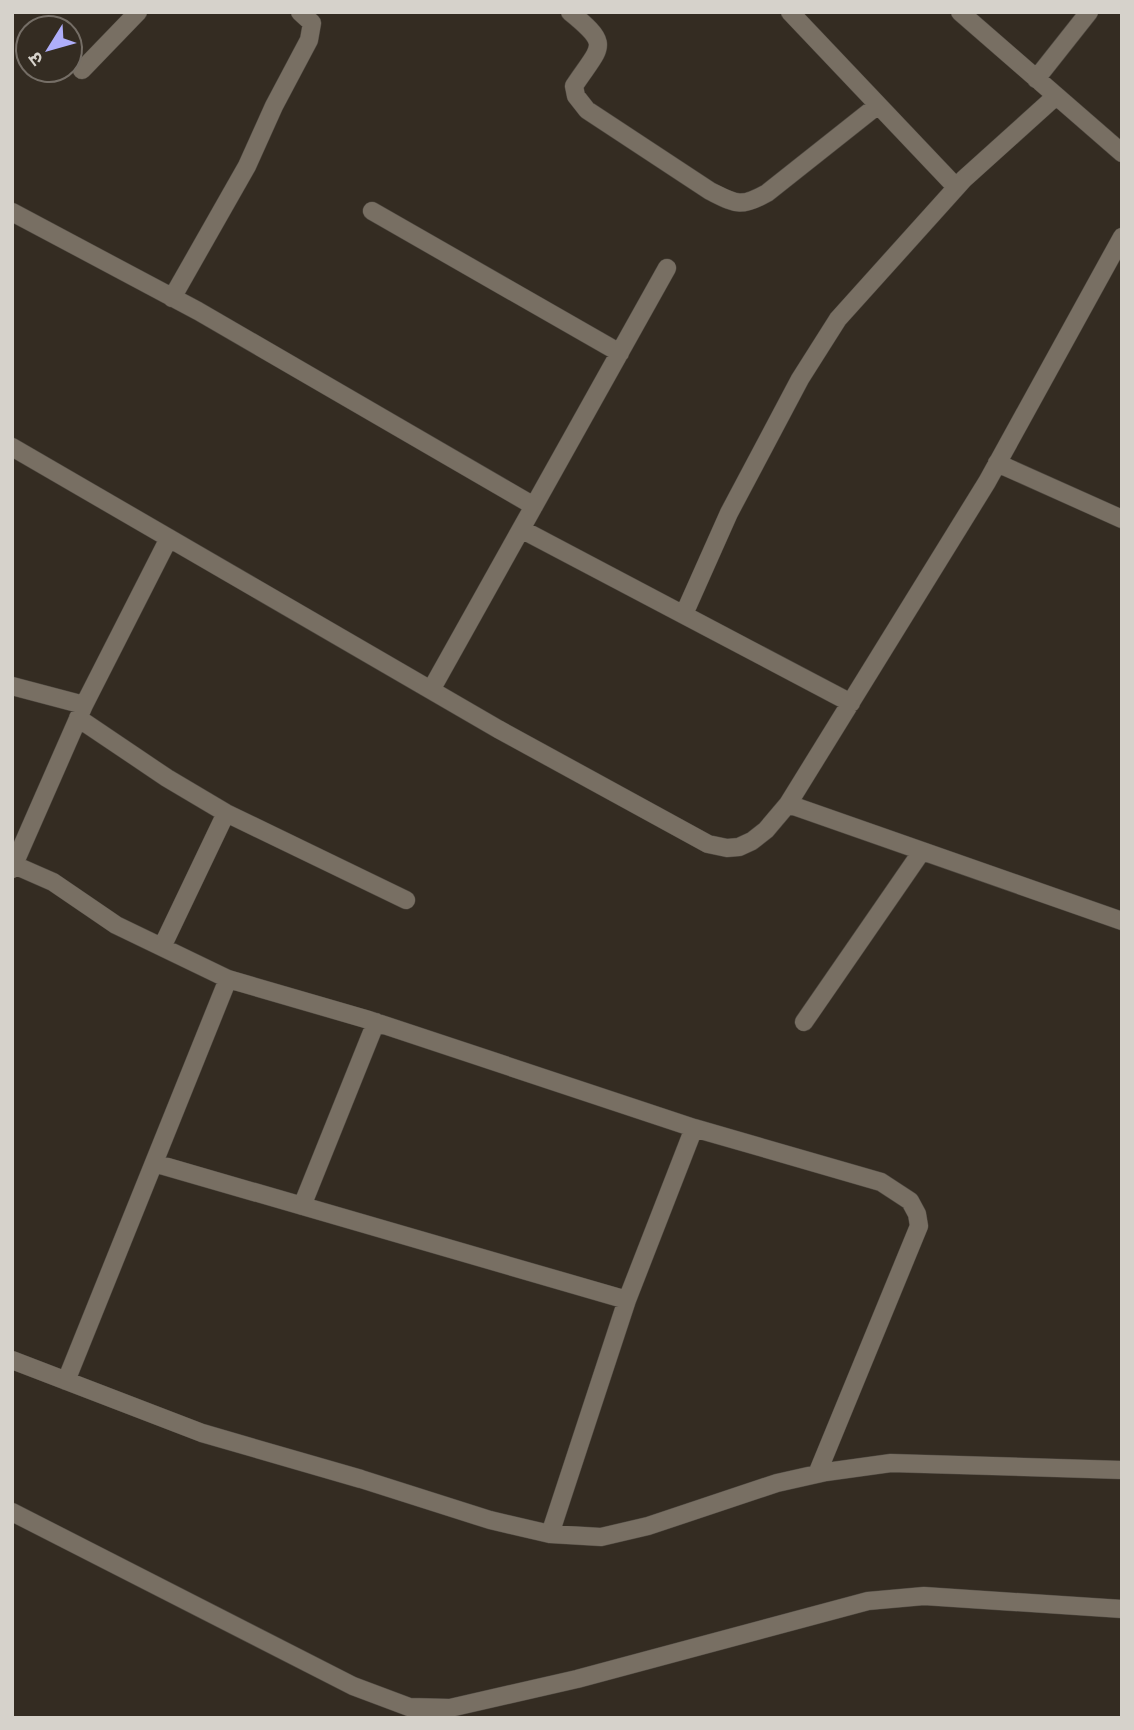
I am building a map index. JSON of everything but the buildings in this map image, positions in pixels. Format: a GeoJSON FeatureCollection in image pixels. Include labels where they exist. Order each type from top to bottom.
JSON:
{"type":"FeatureCollection","features":[{"type":"Feature","properties":{"kind":"street"},"geometry":{"type":"LineString","coordinates":[[84,68],[138,12]]}},
{"type":"Feature","properties":{"kind":"street"},"geometry":{"type":"LineString","coordinates":[[172,298],[247,166],[274,106],[309,40],[312,23],[300,12]]}},
{"type":"Feature","properties":{"kind":"street"},"geometry":{"type":"LineString","coordinates":[[570,12],[593,30],[598,38],[598,46],[591,60],[573,86],[576,96],[587,110],[710,191],[732,202],[748,204],[767,193],[878,105]]}},
{"type":"Feature","properties":{"kind":"street"},"geometry":{"type":"LineString","coordinates":[[790,12],[956,187]]}},
{"type":"Feature","properties":{"kind":"street"},"geometry":{"type":"LineString","coordinates":[[960,12],[1122,153]]}},
{"type":"Feature","properties":{"kind":"street"},"geometry":{"type":"LineString","coordinates":[[1036,79],[1088,12]]}},
{"type":"Feature","properties":{"kind":"street"},"geometry":{"type":"LineString","coordinates":[[684,614],[729,513],[800,379],[838,319],[956,187],[1056,96]]}},
{"type":"Feature","properties":{"kind":"street"},"geometry":{"type":"LineString","coordinates":[[372,211],[620,353]]}},
{"type":"Feature","properties":{"kind":"street"},"geometry":{"type":"LineString","coordinates":[[12,212],[172,298],[534,506]]}},
{"type":"Feature","properties":{"kind":"street"},"geometry":{"type":"LineString","coordinates":[[12,447],[431,690],[708,845],[739,847],[766,830],[788,803],[851,703],[997,463],[1122,237]]}},
{"type":"Feature","properties":{"kind":"street"},"geometry":{"type":"LineString","coordinates":[[431,690],[667,268]]}},
{"type":"Feature","properties":{"kind":"street"},"geometry":{"type":"LineString","coordinates":[[997,463],[1122,519]]}},
{"type":"Feature","properties":{"kind":"street"},"geometry":{"type":"LineString","coordinates":[[521,529],[851,703]]}},
{"type":"Feature","properties":{"kind":"street"},"geometry":{"type":"LineString","coordinates":[[169,538],[81,712],[13,865],[53,882],[116,925],[228,979],[376,1022],[694,1128],[881,1182],[910,1201],[917,1214],[919,1226],[817,1475]]}},
{"type":"Feature","properties":{"kind":"street"},"geometry":{"type":"LineString","coordinates":[[12,686],[81,712],[167,778],[226,813],[407,900]]}},
{"type":"Feature","properties":{"kind":"street"},"geometry":{"type":"LineString","coordinates":[[788,803],[1122,921]]}},
{"type":"Feature","properties":{"kind":"street"},"geometry":{"type":"LineString","coordinates":[[162,947],[226,813]]}},
{"type":"Feature","properties":{"kind":"street"},"geometry":{"type":"LineString","coordinates":[[804,1022],[922,851]]}},
{"type":"Feature","properties":{"kind":"street"},"geometry":{"type":"LineString","coordinates":[[66,1381],[228,979]]}},
{"type":"Feature","properties":{"kind":"street"},"geometry":{"type":"LineString","coordinates":[[302,1206],[376,1022]]}},
{"type":"Feature","properties":{"kind":"street"},"geometry":{"type":"LineString","coordinates":[[550,1534],[627,1300],[694,1128]]}},
{"type":"Feature","properties":{"kind":"street"},"geometry":{"type":"LineString","coordinates":[[154,1163],[627,1300]]}},
{"type":"Feature","properties":{"kind":"street"},"geometry":{"type":"LineString","coordinates":[[12,1360],[202,1433],[490,1520],[550,1534],[613,1534],[648,1526],[777,1483],[891,1462],[1122,1470]]}},
{"type":"Feature","properties":{"kind":"street"},"geometry":{"type":"LineString","coordinates":[[12,1512],[353,1686],[409,1707],[450,1708],[564,1682],[868,1601],[924,1596],[1122,1609]]}}]}
